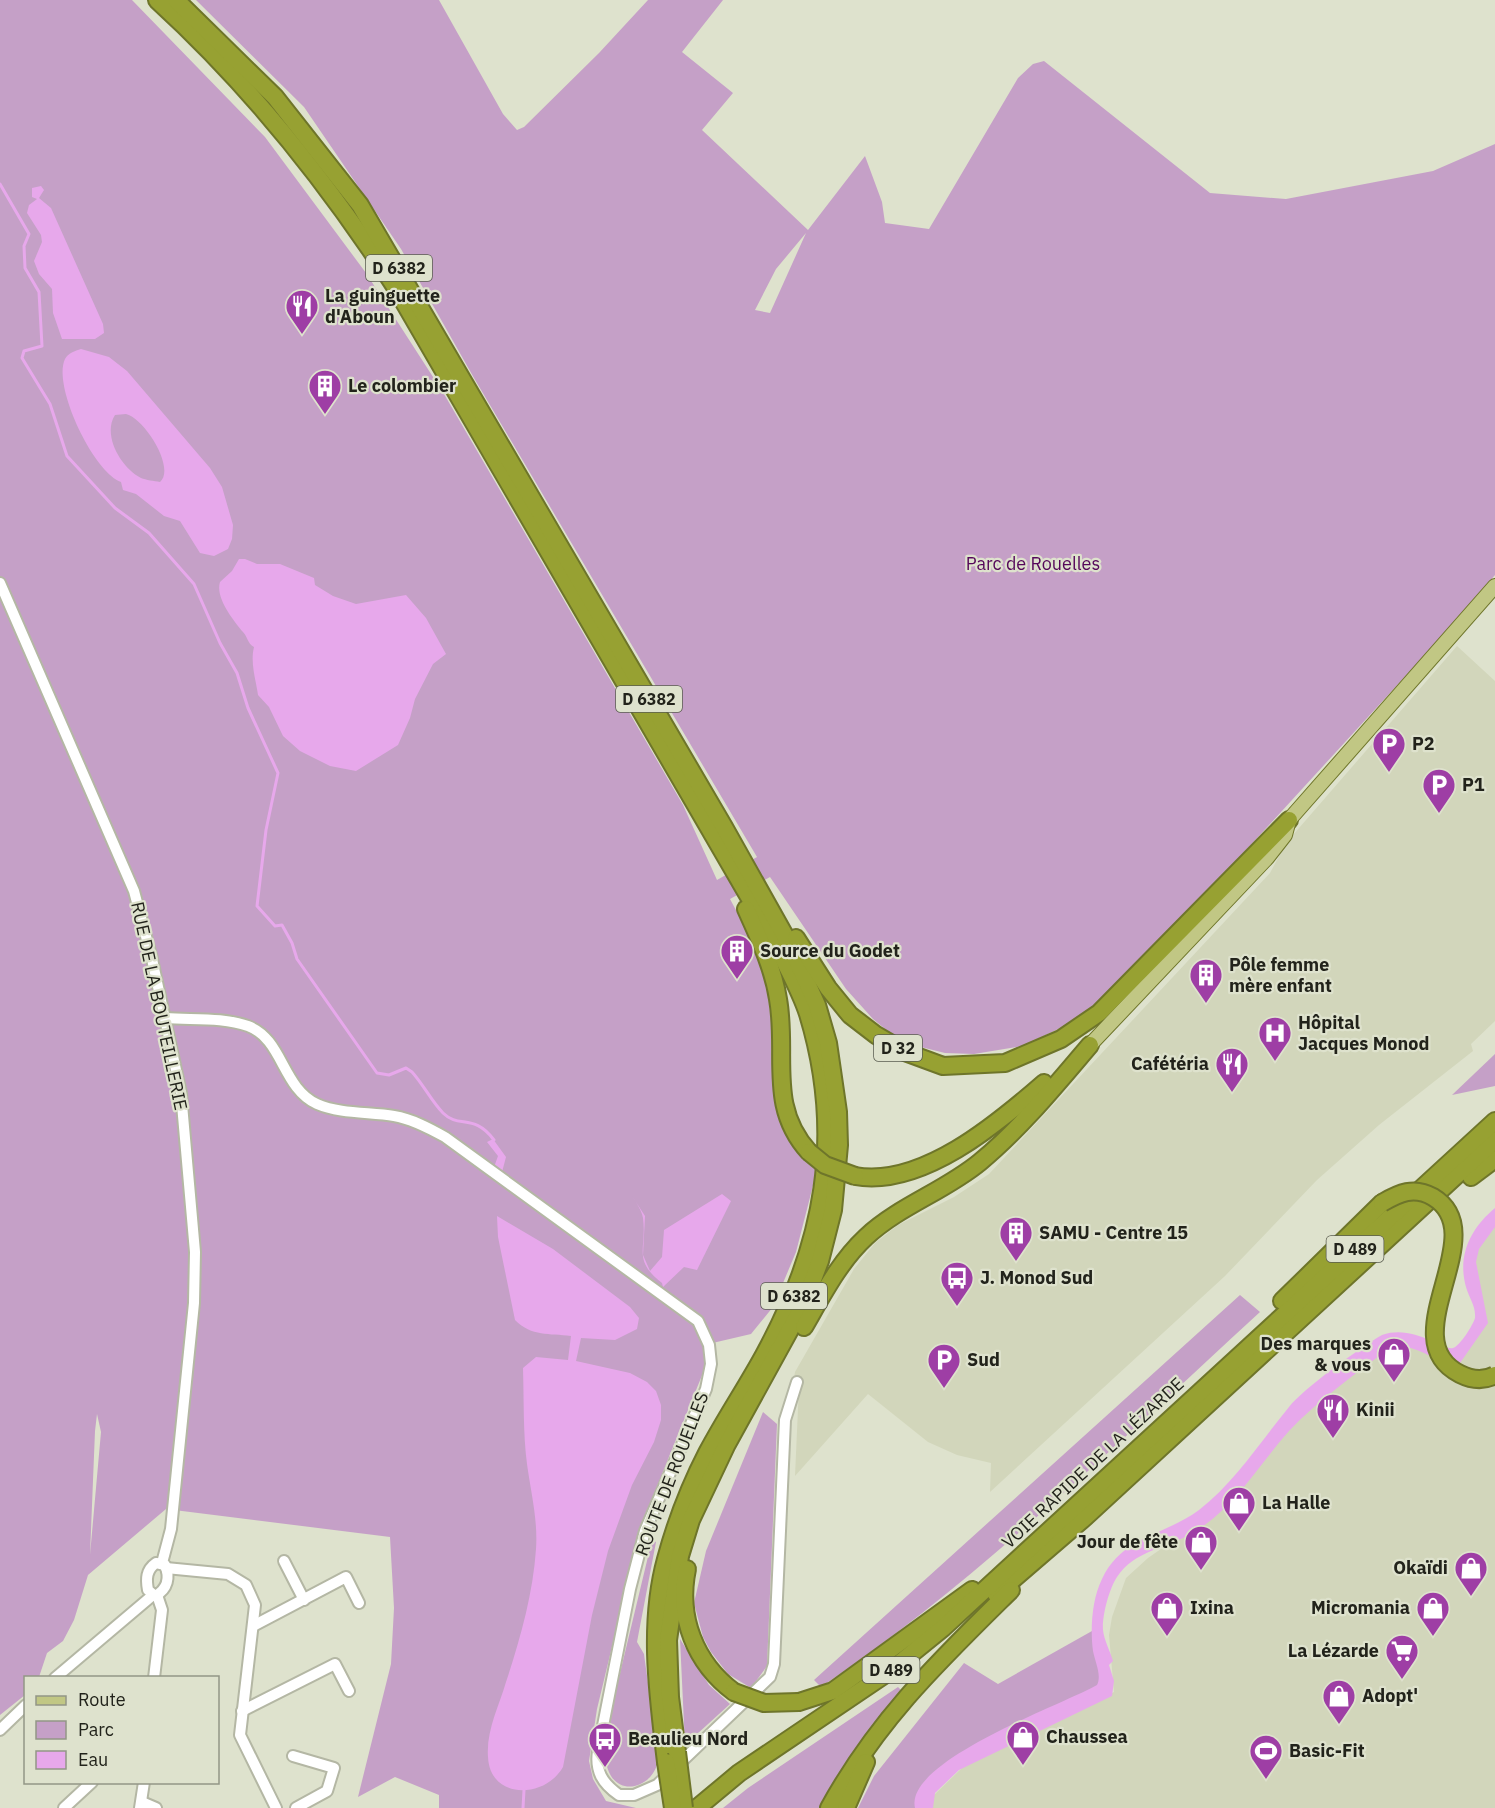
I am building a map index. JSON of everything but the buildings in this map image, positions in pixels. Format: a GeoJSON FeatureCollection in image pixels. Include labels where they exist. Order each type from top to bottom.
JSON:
{"type":"FeatureCollection","features":[{"type":"Feature","properties":{"kind":"highway","name":"D 6382"},"geometry":{"type":"LineString","coordinates":[[157,0],[203,43],[267,111],[348,214],[394,285],[717,828],[789,943],[817,1005],[835,1080],[839,1145],[833,1210],[820,1261],[803,1306],[724,1451],[691,1520],[673,1588],[668,1640],[673,1808]]}},
{"type":"Feature","properties":{"kind":"highway","name":"D 6382"},"geometry":{"type":"LineString","coordinates":[[176,0],[275,97],[360,205],[717,828],[807,1011],[823,1082],[825,1149],[821,1206],[807,1261],[792,1301],[706,1454],[680,1514],[665,1561],[656,1641],[658,1699],[684,1808]]}},
{"type":"Feature","properties":{"kind":"highway","name":"D 32"},"geometry":{"type":"LineString","coordinates":[[717,828],[828,988],[850,1015],[876,1035],[905,1052],[943,1066],[974,1066],[1005,1063],[1029,1054],[1061,1039],[1099,1013],[1289,820]]}},
{"type":"Feature","properties":{"kind":"highway","name":"D 32"},"geometry":{"type":"LineString","coordinates":[[717,828],[773,974],[779,1002],[783,1102],[795,1137],[825,1165],[855,1176],[886,1178],[922,1167],[1000,1119],[1090,1045]]}},
{"type":"Feature","properties":{"kind":"highway"},"geometry":{"type":"LineString","coordinates":[[1013,1563],[949,1606],[839,1687],[819,1697],[800,1702],[764,1703],[734,1692],[707,1668],[688,1630],[684,1601],[686,1571],[724,1451],[772,1381],[836,1272],[854,1249],[889,1219],[952,1183],[981,1161],[1026,1116],[1090,1045]]}},
{"type":"Feature","properties":{"kind":"highway","name":"VOIE RAPIDE DE LA LÉZARDE"},"geometry":{"type":"LineString","coordinates":[[697,1808],[740,1773],[905,1659],[1013,1563],[1495,1120]]}},
{"type":"Feature","properties":{"kind":"highway","name":"VOIE RAPIDE DE LA LÉZARDE"},"geometry":{"type":"LineString","coordinates":[[712,1808],[739,1786],[845,1714],[939,1643],[1082,1520],[1495,1140]]}},
{"type":"Feature","properties":{"kind":"highway"},"geometry":{"type":"LineString","coordinates":[[1306,1314],[1495,1159]]}},
{"type":"Feature","properties":{"kind":"highway"},"geometry":{"type":"LineString","coordinates":[[1214,1377],[1255,1328],[1382,1203],[1397,1194],[1412,1190],[1438,1200],[1452,1218],[1455,1239],[1435,1337],[1438,1351],[1452,1369],[1472,1378],[1493,1377]]}},
{"type":"Feature","properties":{"kind":"highway","name":"D 489"},"geometry":{"type":"LineString","coordinates":[[829,1808],[863,1750],[890,1714],[940,1660],[1082,1520]]}},
{"type":"Feature","properties":{"kind":"highway"},"geometry":{"type":"LineString","coordinates":[[846,1808],[875,1746],[940,1660]]}},
{"type":"Feature","properties":{"kind":"main road","name":"D 32"},"geometry":{"type":"LineString","coordinates":[[1090,1045],[1246,882],[1284,835],[1289,820],[1495,586]]}},
{"type":"Feature","properties":{"kind":"street","name":"RUE DE LA BOUTEILLERIE"},"geometry":{"type":"LineString","coordinates":[[0,583],[134,891],[166,1018],[185,1122],[195,1252],[194,1303],[171,1529],[164,1565],[167,1584],[155,1595]]}},
{"type":"Feature","properties":{"kind":"street","name":"ROUTE DE ROUELLES"},"geometry":{"type":"LineString","coordinates":[[166,1018],[228,1022],[249,1026],[262,1034],[271,1045],[297,1090],[313,1102],[327,1108],[397,1116],[422,1124],[445,1137],[698,1321],[709,1345],[711,1364],[706,1389],[645,1531],[630,1589],[598,1751],[598,1771],[620,1795],[634,1795],[657,1785],[770,1677],[775,1644],[785,1420],[797,1382]]}},
{"type":"Feature","properties":{"kind":"street"},"geometry":{"type":"LineString","coordinates":[[284,1561],[304,1599]]}},
{"type":"Feature","properties":{"kind":"street"},"geometry":{"type":"LineString","coordinates":[[154,1676],[162,1610],[155,1595],[148,1590],[147,1575],[152,1565],[228,1574],[246,1586],[255,1605],[240,1735],[276,1808]]}},
{"type":"Feature","properties":{"kind":"street"},"geometry":{"type":"LineString","coordinates":[[253,1626],[346,1577],[360,1603]]}},
{"type":"Feature","properties":{"kind":"street"},"geometry":{"type":"LineString","coordinates":[[56,1676],[155,1595]]}},
{"type":"Feature","properties":{"kind":"street"},"geometry":{"type":"LineString","coordinates":[[242,1711],[335,1664],[349,1691]]}},
{"type":"Feature","properties":{"kind":"street"},"geometry":{"type":"LineString","coordinates":[[0,1730],[24,1707]]}},
{"type":"Feature","properties":{"kind":"street"},"geometry":{"type":"LineString","coordinates":[[293,1756],[334,1768],[327,1791],[296,1808]]}},
{"type":"Feature","properties":{"kind":"street"},"geometry":{"type":"LineString","coordinates":[[64,1808],[90,1784]]}},
{"type":"Feature","properties":{"kind":"street"},"geometry":{"type":"LineString","coordinates":[[144,1784],[141,1805],[156,1808]]}},
{"type":"Feature","properties":{"kind":"shaded area","name":"Hôpital Jacques Monod"},"geometry":{"type":"Polygon","coordinates":[[[1457,646],[1495,681],[1495,1021],[1471,1044],[1473,1051],[1379,1125],[1317,1180],[1225,1276],[990,1492],[991,1463],[957,1455],[928,1442],[868,1394],[795,1476],[799,1386],[794,1378],[795,1372],[854,1269],[875,1243],[898,1225],[954,1197],[989,1174],[1270,873],[1286,843],[1457,646]]]}},
{"type":"Feature","properties":{"kind":"shaded area","name":"La Lézarde"},"geometry":{"type":"Polygon","coordinates":[[[1495,1219],[1495,1808],[932,1808],[932,1797],[963,1767],[1114,1692],[1109,1635],[1112,1617],[1126,1578],[1148,1558],[1207,1517],[1297,1415],[1392,1337],[1456,1354],[1483,1319],[1469,1263],[1495,1219]]]}},
{"type":"Feature","properties":{"kind":"green space","name":"Parc de Rouelles"},"geometry":{"type":"Polygon","coordinates":[[[0,0],[132,0],[265,137],[366,273],[444,394],[683,805],[717,880],[757,857],[474,378],[401,249],[304,107],[196,0],[439,0],[503,114],[517,130],[524,127],[599,53],[648,0],[723,0],[682,52],[733,93],[702,130],[808,230],[865,156],[882,202],[885,223],[929,229],[1018,78],[1033,64],[1044,61],[1210,193],[1286,199],[1433,171],[1495,144],[1495,575],[1444,634],[1173,930],[1083,1017],[1023,1046],[974,1054],[945,1053],[901,1042],[873,1019],[846,989],[770,877],[730,899],[763,964],[769,987],[772,1007],[774,1093],[778,1114],[785,1133],[796,1151],[817,1170],[796,1252],[773,1307],[751,1334],[704,1345],[705,1368],[641,1526],[597,1709],[589,1761],[593,1779],[606,1801],[636,1808],[439,1808],[439,1795],[395,1777],[358,1797],[391,1664],[394,1608],[390,1537],[166,1509],[88,1575],[74,1620],[63,1641],[47,1653],[39,1676],[24,1676],[24,1696],[0,1715],[0,0]],[[806,233],[776,269],[755,310],[770,313],[806,233]],[[97,1414],[90,1555],[101,1432],[97,1414]]]}},
{"type":"Feature","properties":{"kind":"green space"},"geometry":{"type":"Polygon","coordinates":[[[1495,1054],[1495,1086],[1452,1095],[1495,1054]]]}},
{"type":"Feature","properties":{"kind":"green space"},"geometry":{"type":"Polygon","coordinates":[[[1240,1295],[1260,1312],[1047,1508],[937,1601],[880,1645],[821,1687],[814,1680],[1240,1295]]]}},
{"type":"Feature","properties":{"kind":"green space"},"geometry":{"type":"Polygon","coordinates":[[[763,1412],[777,1424],[767,1666],[751,1688],[728,1674],[711,1652],[703,1637],[694,1603],[706,1551],[763,1412]]]}},
{"type":"Feature","properties":{"kind":"green space"},"geometry":{"type":"Polygon","coordinates":[[[652,1540],[656,1542],[637,1642],[644,1654],[655,1730],[657,1765],[654,1772],[643,1783],[630,1787],[616,1782],[611,1776],[606,1764],[603,1744],[652,1540]]]}},
{"type":"Feature","properties":{"kind":"green space"},"geometry":{"type":"Polygon","coordinates":[[[1092,1631],[1103,1639],[1110,1684],[960,1760],[929,1791],[924,1808],[858,1808],[874,1776],[964,1663],[998,1684],[1092,1631]]]}},
{"type":"Feature","properties":{"kind":"green space"},"geometry":{"type":"Polygon","coordinates":[[[680,1639],[709,1685],[730,1704],[685,1745],[680,1639]]]}},
{"type":"Feature","properties":{"kind":"green space"},"geometry":{"type":"Polygon","coordinates":[[[898,1687],[902,1691],[863,1738],[819,1808],[723,1808],[748,1788],[898,1687]]]}},
{"type":"Feature","properties":{"kind":"water"},"geometry":{"type":"Polygon","coordinates":[[[41,186],[44,190],[39,198],[51,208],[103,324],[104,333],[95,339],[62,339],[53,313],[52,289],[39,274],[34,261],[42,242],[41,235],[27,213],[29,205],[37,199],[32,197],[32,188],[41,186]]]}},
{"type":"Feature","properties":{"kind":"water"},"geometry":{"type":"Polygon","coordinates":[[[81,349],[109,357],[127,371],[210,468],[222,487],[233,525],[232,539],[228,549],[214,556],[200,553],[180,521],[164,516],[136,494],[123,490],[121,482],[110,475],[99,463],[78,427],[64,388],[65,359],[81,349]],[[126,414],[115,415],[112,423],[112,441],[121,459],[134,473],[143,479],[160,482],[164,475],[161,455],[149,434],[133,417],[126,414]]]}},
{"type":"Feature","properties":{"kind":"water"},"geometry":{"type":"Polygon","coordinates":[[[239,559],[257,564],[280,564],[314,578],[315,585],[333,596],[356,604],[406,595],[426,618],[446,654],[433,664],[415,699],[410,718],[398,745],[356,771],[330,766],[300,751],[283,736],[269,707],[258,695],[253,665],[254,647],[230,616],[220,595],[220,582],[232,571],[239,559]]]}},
{"type":"Feature","properties":{"kind":"water"},"geometry":{"type":"Polygon","coordinates":[[[493,1139],[506,1157],[501,1176],[493,1170],[498,1156],[487,1142],[493,1139]]]}},
{"type":"Feature","properties":{"kind":"water"},"geometry":{"type":"Polygon","coordinates":[[[722,1194],[731,1201],[697,1270],[684,1267],[663,1287],[647,1268],[643,1256],[650,1271],[662,1257],[664,1230],[722,1194]]]}},
{"type":"Feature","properties":{"kind":"water"},"geometry":{"type":"Polygon","coordinates":[[[636,1202],[645,1216],[643,1254],[644,1229],[643,1218],[636,1202]]]}},
{"type":"Feature","properties":{"kind":"water"},"geometry":{"type":"Polygon","coordinates":[[[1495,1208],[1495,1227],[1479,1249],[1476,1262],[1488,1323],[1460,1363],[1444,1362],[1411,1348],[1391,1347],[1325,1398],[1289,1431],[1244,1487],[1220,1512],[1191,1534],[1132,1561],[1117,1577],[1109,1595],[1103,1624],[1113,1661],[1109,1665],[1114,1681],[1112,1696],[959,1770],[935,1793],[933,1808],[915,1808],[918,1790],[934,1772],[959,1754],[1021,1720],[1097,1685],[1098,1668],[1092,1642],[1093,1614],[1099,1587],[1110,1565],[1132,1545],[1186,1519],[1212,1499],[1236,1474],[1289,1407],[1306,1390],[1347,1358],[1382,1335],[1405,1333],[1416,1335],[1448,1348],[1453,1348],[1459,1343],[1475,1318],[1464,1275],[1465,1253],[1479,1224],[1495,1208]]]}},
{"type":"Feature","properties":{"kind":"water"},"geometry":{"type":"Polygon","coordinates":[[[497,1216],[553,1249],[630,1307],[639,1318],[637,1329],[615,1340],[581,1338],[576,1361],[630,1373],[647,1382],[656,1391],[661,1405],[661,1420],[654,1442],[632,1485],[608,1551],[592,1615],[563,1767],[555,1778],[544,1785],[520,1790],[498,1781],[491,1771],[488,1747],[494,1719],[525,1617],[536,1549],[535,1517],[525,1440],[523,1368],[536,1357],[568,1360],[571,1336],[534,1332],[515,1320],[498,1237],[497,1216]]]}},
{"type":"Feature","properties":{"kind":"waterway"},"geometry":{"type":"LineString","coordinates":[[0,184],[29,234],[24,246],[25,268],[39,292],[42,346],[24,351],[22,358],[50,404],[67,456],[115,508],[149,533],[194,584],[220,643],[237,673],[248,708],[278,773],[266,830],[257,906],[275,926],[282,925],[292,943],[297,959],[377,1073],[389,1075],[406,1068],[412,1072],[435,1104],[449,1118],[480,1127],[494,1140]]}},
{"type":"Feature","properties":{"kind":"waterway"},"geometry":{"type":"LineString","coordinates":[[523,1808],[524,1790]]}},
{"type":"Feature","properties":{"kind":"place","name":"La guinguette d'Aboun"},"geometry":{"type":"Point","coordinates":[302,335]}},
{"type":"Feature","properties":{"kind":"place","name":"Le colombier"},"geometry":{"type":"Point","coordinates":[325,415]}},
{"type":"Feature","properties":{"kind":"place","name":"P2"},"geometry":{"type":"Point","coordinates":[1389,773]}},
{"type":"Feature","properties":{"kind":"place","name":"P1"},"geometry":{"type":"Point","coordinates":[1439,814]}},
{"type":"Feature","properties":{"kind":"place","name":"Source du Godet"},"geometry":{"type":"Point","coordinates":[737,980]}},
{"type":"Feature","properties":{"kind":"place","name":"Pôle femme mère enfant"},"geometry":{"type":"Point","coordinates":[1206,1004]}},
{"type":"Feature","properties":{"kind":"place","name":"Hôpital Jacques Monod"},"geometry":{"type":"Point","coordinates":[1275,1062]}},
{"type":"Feature","properties":{"kind":"place","name":"Cafétéria"},"geometry":{"type":"Point","coordinates":[1232,1093]}},
{"type":"Feature","properties":{"kind":"place","name":"SAMU - Centre 15"},"geometry":{"type":"Point","coordinates":[1016,1262]}},
{"type":"Feature","properties":{"kind":"place","name":"J. Monod Sud"},"geometry":{"type":"Point","coordinates":[957,1307]}},
{"type":"Feature","properties":{"kind":"place","name":"Des marques & vous"},"geometry":{"type":"Point","coordinates":[1394,1383]}},
{"type":"Feature","properties":{"kind":"place","name":"Sud"},"geometry":{"type":"Point","coordinates":[944,1389]}},
{"type":"Feature","properties":{"kind":"place","name":"Kinii"},"geometry":{"type":"Point","coordinates":[1333,1439]}},
{"type":"Feature","properties":{"kind":"place","name":"La Halle"},"geometry":{"type":"Point","coordinates":[1239,1532]}},
{"type":"Feature","properties":{"kind":"place","name":"Jour de fête"},"geometry":{"type":"Point","coordinates":[1201,1571]}},
{"type":"Feature","properties":{"kind":"place","name":"Okaïdi"},"geometry":{"type":"Point","coordinates":[1471,1597]}},
{"type":"Feature","properties":{"kind":"place","name":"Ixina"},"geometry":{"type":"Point","coordinates":[1167,1637]}},
{"type":"Feature","properties":{"kind":"place","name":"Micromania"},"geometry":{"type":"Point","coordinates":[1433,1637]}},
{"type":"Feature","properties":{"kind":"place","name":"La Lézarde"},"geometry":{"type":"Point","coordinates":[1402,1680]}},
{"type":"Feature","properties":{"kind":"place","name":"Adopt'"},"geometry":{"type":"Point","coordinates":[1339,1725]}},
{"type":"Feature","properties":{"kind":"place","name":"Chaussea"},"geometry":{"type":"Point","coordinates":[1023,1766]}},
{"type":"Feature","properties":{"kind":"place","name":"Beaulieu Nord"},"geometry":{"type":"Point","coordinates":[605,1768]}},
{"type":"Feature","properties":{"kind":"place","name":"Basic-Fit"},"geometry":{"type":"Point","coordinates":[1266,1780]}}]}
